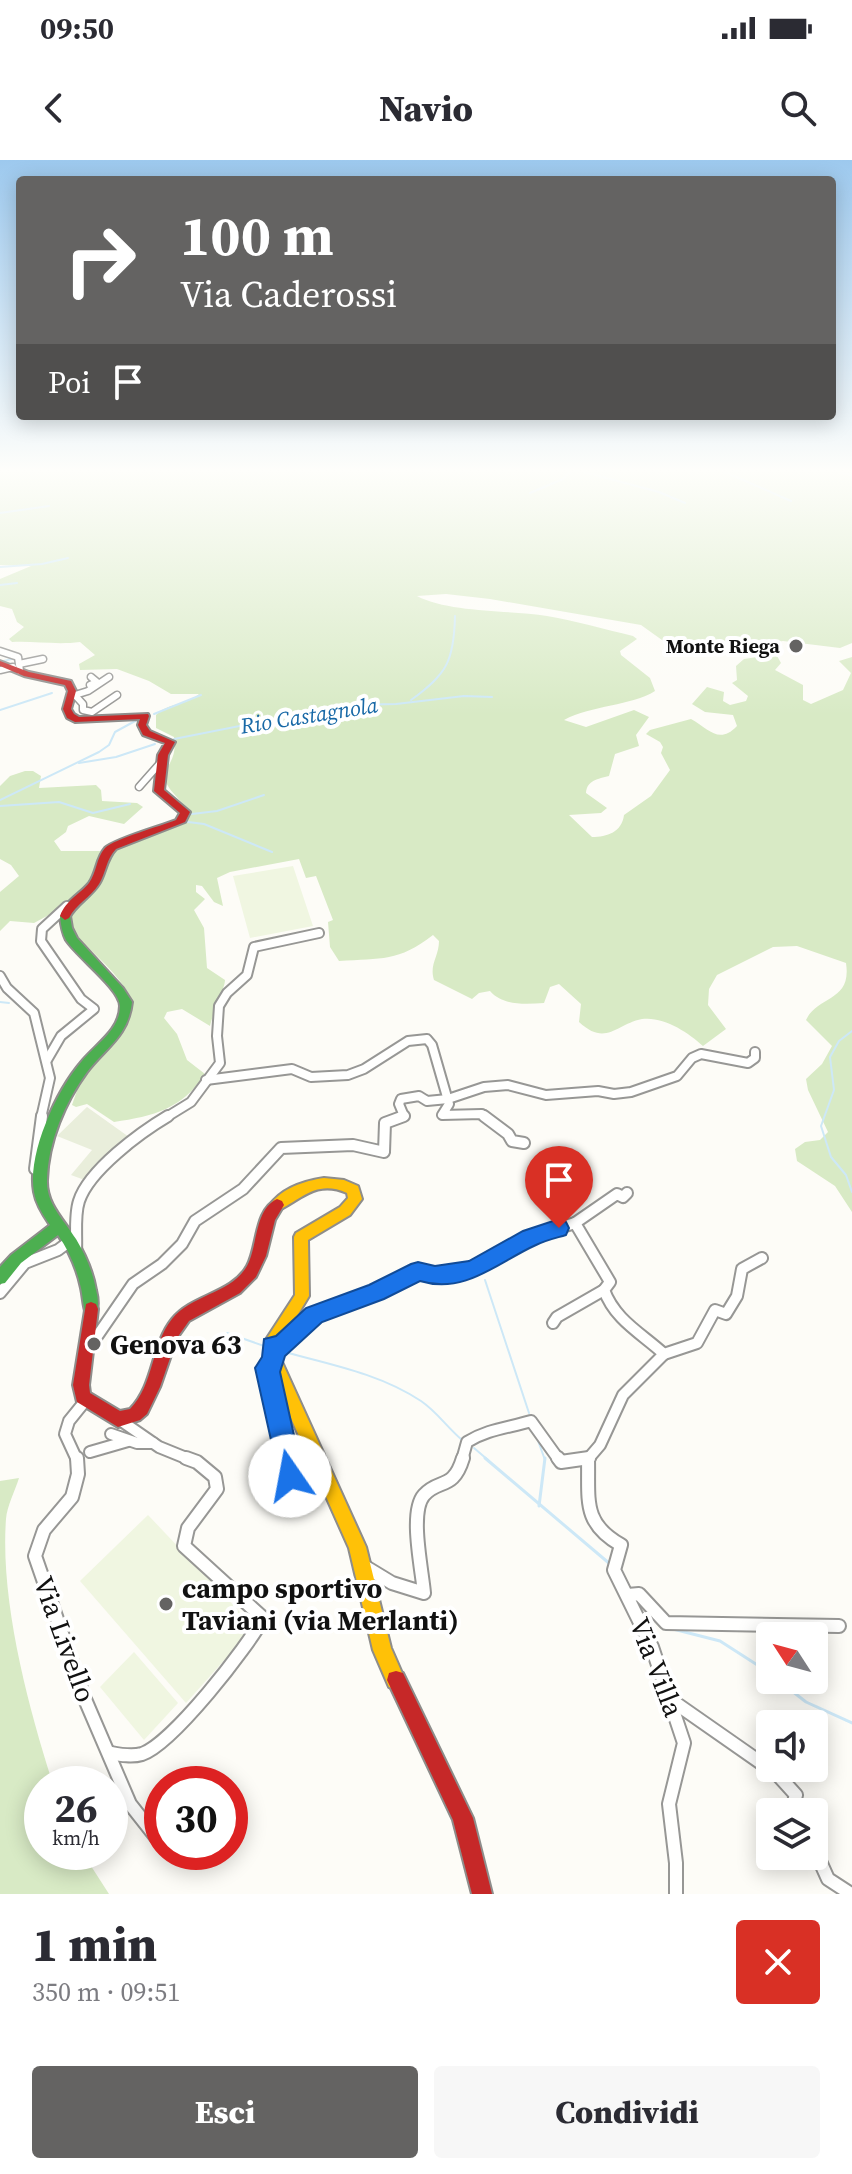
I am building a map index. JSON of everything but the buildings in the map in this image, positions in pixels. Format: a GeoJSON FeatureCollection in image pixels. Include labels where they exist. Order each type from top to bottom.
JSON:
{"type":"FeatureCollection","features":[{"type":"Feature","properties":{"kind":"street"},"geometry":{"type":"LineString","coordinates":[[0,651],[18,657],[10,667]]}},
{"type":"Feature","properties":{"kind":"street"},"geometry":{"type":"LineString","coordinates":[[10,667],[43,659]]}},
{"type":"Feature","properties":{"kind":"street"},"geometry":{"type":"LineString","coordinates":[[10,667],[68,683],[83,710],[92,712],[117,695]]}},
{"type":"Feature","properties":{"kind":"street"},"geometry":{"type":"LineString","coordinates":[[73,693],[97,682],[91,677]]}},
{"type":"Feature","properties":{"kind":"street"},"geometry":{"type":"LineString","coordinates":[[73,693],[88,691],[109,677]]}},
{"type":"Feature","properties":{"kind":"street"},"geometry":{"type":"LineString","coordinates":[[47,1060],[61,1036],[94,1009],[81,999],[41,941],[42,929],[92,886],[105,853],[133,837],[171,827],[185,817],[182,808],[159,791],[162,761],[170,742],[146,733],[142,725],[145,716],[98,722],[78,720],[67,710],[73,693]]}},
{"type":"Feature","properties":{"kind":"street"},"geometry":{"type":"LineString","coordinates":[[139,787],[162,761]]}},
{"type":"Feature","properties":{"kind":"street"},"geometry":{"type":"LineString","coordinates":[[41,1191],[45,1157],[74,1082],[82,1068],[119,1029],[126,1016],[125,999],[116,984],[66,935],[63,919],[68,906]]}},
{"type":"Feature","properties":{"kind":"street"},"geometry":{"type":"LineString","coordinates":[[73,1247],[78,1203],[85,1188],[133,1137],[188,1104],[220,1063],[217,1036],[219,1006],[227,993],[247,975],[254,947],[319,933]]}},
{"type":"Feature","properties":{"kind":"street"},"geometry":{"type":"LineString","coordinates":[[0,976],[7,988],[34,1013],[47,1060],[50,1078],[44,1096],[33,1182],[41,1191],[57,1228],[73,1247],[91,1298],[81,1391],[86,1400],[103,1411],[154,1443],[197,1462],[215,1477],[217,1489],[188,1528],[184,1546],[262,1615],[263,1621],[195,1706],[155,1745],[140,1754],[111,1753]]}},
{"type":"Feature","properties":{"kind":"street"},"geometry":{"type":"LineString","coordinates":[[205,1080],[292,1069],[311,1077],[348,1075],[364,1069],[393,1048],[420,1038],[427,1039],[432,1045],[448,1099],[449,1104],[442,1112],[444,1117],[482,1114],[510,1135],[512,1141],[524,1143]]}},
{"type":"Feature","properties":{"kind":"street"},"geometry":{"type":"LineString","coordinates":[[86,1352],[133,1284],[162,1264],[182,1244],[195,1221],[243,1189],[281,1148],[353,1145],[384,1152],[385,1123],[404,1116],[399,1104],[401,1099],[419,1096],[427,1101],[448,1099],[484,1087],[508,1085],[539,1094],[631,1092],[677,1076],[692,1058],[701,1054],[748,1063],[755,1058],[755,1052]]}},
{"type":"Feature","properties":{"kind":"street"},"geometry":{"type":"LineString","coordinates":[[118,1419],[136,1414],[144,1408],[176,1323],[194,1307],[237,1287],[249,1275],[277,1202],[303,1188],[342,1183],[353,1190],[354,1203],[346,1212],[311,1228],[301,1237],[302,1296],[272,1346],[274,1362],[362,1562],[382,1650],[463,1818],[482,1894]]}},
{"type":"Feature","properties":{"kind":"street"},"geometry":{"type":"LineString","coordinates":[[272,1346],[280,1347],[314,1315],[376,1292],[418,1271],[435,1276],[472,1270],[530,1237],[575,1223],[617,1194],[623,1197],[627,1193]]}},
{"type":"Feature","properties":{"kind":"street"},"geometry":{"type":"LineString","coordinates":[[553,1323],[557,1317],[604,1290],[610,1282],[575,1223]]}},
{"type":"Feature","properties":{"kind":"street"},"geometry":{"type":"LineString","coordinates":[[0,1278],[16,1259],[57,1228]]}},
{"type":"Feature","properties":{"kind":"street"},"geometry":{"type":"LineString","coordinates":[[0,1293],[17,1270],[29,1260],[73,1247]]}},
{"type":"Feature","properties":{"kind":"street"},"geometry":{"type":"LineString","coordinates":[[362,1562],[375,1575],[406,1589],[424,1593],[416,1520],[418,1505],[426,1492],[449,1482],[460,1469],[466,1444],[488,1429],[505,1429],[531,1421],[561,1462],[588,1459],[600,1445],[623,1395],[664,1354],[697,1343],[715,1310],[726,1314],[737,1296],[742,1269],[762,1258]]}},
{"type":"Feature","properties":{"kind":"street"},"geometry":{"type":"LineString","coordinates":[[604,1290],[610,1306],[620,1319],[642,1333],[664,1354]]}},
{"type":"Feature","properties":{"kind":"street"},"geometry":{"type":"LineString","coordinates":[[274,1362],[267,1368],[282,1426],[290,1476]]}},
{"type":"Feature","properties":{"kind":"street","name":"Via Livello"},"geometry":{"type":"LineString","coordinates":[[86,1400],[66,1425],[66,1444],[75,1452],[78,1462],[75,1488],[44,1530],[35,1556],[84,1697],[111,1753],[134,1812],[144,1823]]}},
{"type":"Feature","properties":{"kind":"street"},"geometry":{"type":"LineString","coordinates":[[111,1434],[154,1443]]}},
{"type":"Feature","properties":{"kind":"street"},"geometry":{"type":"LineString","coordinates":[[90,1452],[129,1440]]}},
{"type":"Feature","properties":{"kind":"street","name":"Via Villa"},"geometry":{"type":"LineString","coordinates":[[588,1459],[587,1504],[598,1530],[621,1545],[614,1570],[652,1647],[682,1735],[681,1761],[669,1804],[676,1863],[676,1894]]}},
{"type":"Feature","properties":{"kind":"street"},"geometry":{"type":"LineString","coordinates":[[628,1595],[639,1594],[668,1624],[839,1626]]}},
{"type":"Feature","properties":{"kind":"street"},"geometry":{"type":"LineString","coordinates":[[671,1700],[781,1778],[796,1795],[795,1798]]}},
{"type":"Feature","properties":{"kind":"street"},"geometry":{"type":"LineString","coordinates":[[824,1870],[828,1879],[840,1890],[851,1894]]}},
{"type":"Feature","properties":{"kind":"green space"},"geometry":{"type":"Polygon","coordinates":[[[0,553],[852,553],[852,643],[840,648],[783,641],[704,652],[669,645],[641,625],[490,599],[446,594],[417,596],[462,608],[558,618],[637,639],[620,651],[621,655],[650,678],[655,691],[635,700],[587,711],[564,720],[586,727],[634,710],[649,717],[636,735],[639,746],[615,754],[609,776],[588,785],[586,793],[607,808],[601,813],[569,815],[592,837],[608,835],[617,829],[624,815],[651,796],[670,770],[661,753],[663,747],[660,742],[646,734],[650,730],[691,719],[719,735],[731,732],[737,726],[733,715],[705,712],[692,704],[707,687],[724,692],[723,701],[730,705],[746,701],[748,696],[732,683],[737,680],[736,666],[744,659],[776,654],[781,663],[775,670],[803,685],[803,700],[811,704],[843,690],[851,673],[839,661],[852,657],[852,1212],[835,1186],[797,1161],[795,1149],[805,1142],[820,1140],[828,1132],[806,1079],[822,1064],[832,1046],[806,1020],[811,1012],[844,985],[846,963],[797,946],[773,947],[717,975],[709,989],[708,1005],[726,1029],[703,1046],[675,1026],[650,1019],[633,1022],[611,1032],[597,1033],[579,1022],[581,1004],[559,984],[550,987],[544,1003],[522,1004],[508,1002],[490,991],[479,993],[472,999],[434,980],[439,941],[433,935],[399,954],[378,959],[339,961],[330,947],[328,922],[333,920],[316,876],[306,878],[299,859],[230,872],[217,878],[223,906],[214,902],[202,886],[196,885],[196,892],[205,899],[194,910],[204,928],[207,968],[225,980],[210,1026],[182,1009],[167,1012],[164,1018],[177,1034],[187,1060],[205,1074],[196,1086],[166,1109],[114,1122],[87,1104],[72,1105],[87,1070],[122,1030],[131,1010],[130,1000],[119,980],[70,929],[70,911],[101,880],[105,861],[113,850],[186,822],[189,809],[167,785],[165,777],[172,759],[174,737],[156,728],[156,715],[199,694],[171,694],[149,681],[117,669],[80,670],[79,664],[95,655],[80,642],[12,642],[9,639],[24,627],[17,622],[12,609],[0,606],[0,579],[31,566],[0,565],[0,553]]]}},
{"type":"Feature","properties":{"kind":"green space"},"geometry":{"type":"Polygon","coordinates":[[[25,771],[41,776],[39,788],[96,785],[101,790],[102,801],[137,803],[143,807],[124,824],[89,816],[68,826],[66,832],[54,841],[61,851],[100,851],[96,871],[86,887],[58,910],[34,923],[10,921],[0,931],[0,892],[19,876],[11,865],[0,859],[0,786],[10,776],[25,771]]]}},
{"type":"Feature","properties":{"kind":"green space"},"geometry":{"type":"Polygon","coordinates":[[[293,866],[313,926],[250,938],[233,876],[293,866]]]}},
{"type":"Feature","properties":{"kind":"green space"},"geometry":{"type":"Polygon","coordinates":[[[87,1107],[129,1137],[90,1182],[71,1175],[92,1150],[57,1136],[87,1107]]]}},
{"type":"Feature","properties":{"kind":"green space"},"geometry":{"type":"Polygon","coordinates":[[[19,1478],[6,1519],[7,1584],[18,1653],[48,1766],[24,1766],[24,1870],[94,1870],[109,1894],[0,1894],[0,1481],[19,1478]]]}},
{"type":"Feature","properties":{"kind":"green space","name":"campo sportivo Taviani (via Merlanti)"},"geometry":{"type":"Polygon","coordinates":[[[148,1515],[254,1627],[186,1703],[80,1581],[148,1515]]]}},
{"type":"Feature","properties":{"kind":"green space"},"geometry":{"type":"Polygon","coordinates":[[[134,1652],[178,1703],[144,1740],[100,1687],[134,1652]]]}},
{"type":"Feature","properties":{"kind":"waterway"},"geometry":{"type":"LineString","coordinates":[[0,567],[42,564],[68,558]]}},
{"type":"Feature","properties":{"kind":"waterway"},"geometry":{"type":"LineString","coordinates":[[0,585],[17,583]]}},
{"type":"Feature","properties":{"kind":"waterway"},"geometry":{"type":"LineString","coordinates":[[411,700],[433,682],[446,665],[453,644],[455,616]]}},
{"type":"Feature","properties":{"kind":"waterway"},"geometry":{"type":"LineString","coordinates":[[0,662],[15,658]]}},
{"type":"Feature","properties":{"kind":"waterway"},"geometry":{"type":"LineString","coordinates":[[0,710],[52,693]]}},
{"type":"Feature","properties":{"kind":"waterway"},"geometry":{"type":"LineString","coordinates":[[154,714],[201,695]]}},
{"type":"Feature","properties":{"kind":"waterway","name":"Rio Castagnola"},"geometry":{"type":"LineString","coordinates":[[174,739],[346,705],[396,704],[464,696],[492,697]]}},
{"type":"Feature","properties":{"kind":"waterway"},"geometry":{"type":"LineString","coordinates":[[0,800],[99,752],[109,745],[115,732],[137,720]]}},
{"type":"Feature","properties":{"kind":"waterway","name":"Rio Castagnola"},"geometry":{"type":"LineString","coordinates":[[79,763],[116,757],[155,744]]}},
{"type":"Feature","properties":{"kind":"waterway"},"geometry":{"type":"LineString","coordinates":[[192,814],[217,811],[264,795]]}},
{"type":"Feature","properties":{"kind":"waterway"},"geometry":{"type":"LineString","coordinates":[[0,806],[59,802],[93,813],[130,804]]}},
{"type":"Feature","properties":{"kind":"waterway"},"geometry":{"type":"LineString","coordinates":[[188,822],[204,824],[272,852]]}},
{"type":"Feature","properties":{"kind":"waterway"},"geometry":{"type":"LineString","coordinates":[[0,1002],[9,1003]]}},
{"type":"Feature","properties":{"kind":"waterway"},"geometry":{"type":"LineString","coordinates":[[852,1031],[839,1041],[830,1057],[834,1090],[821,1126],[831,1157],[846,1175],[852,1192]]}},
{"type":"Feature","properties":{"kind":"waterway"},"geometry":{"type":"LineString","coordinates":[[485,1280],[529,1413]]}},
{"type":"Feature","properties":{"kind":"waterway"},"geometry":{"type":"LineString","coordinates":[[227,1333],[267,1347]]}},
{"type":"Feature","properties":{"kind":"waterway"},"geometry":{"type":"LineString","coordinates":[[281,1351],[353,1370],[405,1391],[426,1405],[461,1439]]}},
{"type":"Feature","properties":{"kind":"waterway"},"geometry":{"type":"LineString","coordinates":[[537,1438],[545,1459]]}},
{"type":"Feature","properties":{"kind":"waterway"},"geometry":{"type":"LineString","coordinates":[[474,1448],[488,1460]]}},
{"type":"Feature","properties":{"kind":"waterway"},"geometry":{"type":"LineString","coordinates":[[485,1458],[539,1504]]}},
{"type":"Feature","properties":{"kind":"waterway"},"geometry":{"type":"LineString","coordinates":[[539,1504],[545,1459]]}},
{"type":"Feature","properties":{"kind":"waterway"},"geometry":{"type":"LineString","coordinates":[[539,1504],[610,1564]]}},
{"type":"Feature","properties":{"kind":"waterway"},"geometry":{"type":"LineString","coordinates":[[669,1628],[720,1641],[756,1664]]}},
{"type":"Feature","properties":{"kind":"waterway"},"geometry":{"type":"LineString","coordinates":[[796,1694],[806,1702],[852,1723]]}},
{"type":"Feature","properties":{"kind":"traffic: fast"},"geometry":{"type":"LineString","coordinates":[[65,916],[66,928],[72,939],[126,1002],[125,1014],[116,1032],[88,1062],[66,1095],[48,1137],[41,1166],[42,1198],[79,1260],[88,1284],[91,1309]]}},
{"type":"Feature","properties":{"kind":"traffic: fast"},"geometry":{"type":"LineString","coordinates":[[0,1278],[16,1259],[57,1228]]}},
{"type":"Feature","properties":{"kind":"traffic: slow"},"geometry":{"type":"LineString","coordinates":[[277,1205],[303,1188],[324,1183],[335,1183],[353,1190],[355,1199],[345,1211],[301,1237],[302,1296],[275,1338],[274,1362],[357,1547],[382,1650],[396,1680]]}},
{"type":"Feature","properties":{"kind":"traffic: jam"},"geometry":{"type":"LineString","coordinates":[[0,663],[27,674],[68,683],[72,691],[67,709],[70,716],[78,720],[145,716],[142,725],[146,733],[170,742],[163,755],[159,791],[185,812],[180,822],[112,847],[105,855],[95,882],[70,906],[65,916]]}},
{"type":"Feature","properties":{"kind":"traffic: jam"},"geometry":{"type":"LineString","coordinates":[[91,1309],[81,1385],[83,1397],[118,1419],[134,1415],[147,1399],[176,1325],[193,1310],[234,1289],[251,1273],[259,1256],[268,1220],[277,1205]]}},
{"type":"Feature","properties":{"kind":"traffic: jam"},"geometry":{"type":"LineString","coordinates":[[396,1680],[463,1818],[482,1894]]}},
{"type":"Feature","properties":{"kind":"place","name":"Monte Riega"},"geometry":{"type":"Point","coordinates":[796,646]}},
{"type":"Feature","properties":{"kind":"place","name":"Genova 63"},"geometry":{"type":"Point","coordinates":[94,1344]}},
{"type":"Feature","properties":{"kind":"place","name":"campo sportivo Taviani (via Merlanti)"},"geometry":{"type":"Point","coordinates":[166,1604]}},
{"type":"Feature","properties":{"kind":"route"},"geometry":{"type":"LineString","coordinates":[[290,1476],[282,1426],[267,1368],[274,1362],[272,1346],[280,1347],[314,1315],[401,1282],[418,1271],[435,1276],[472,1270],[530,1237],[559,1228]]}}]}
